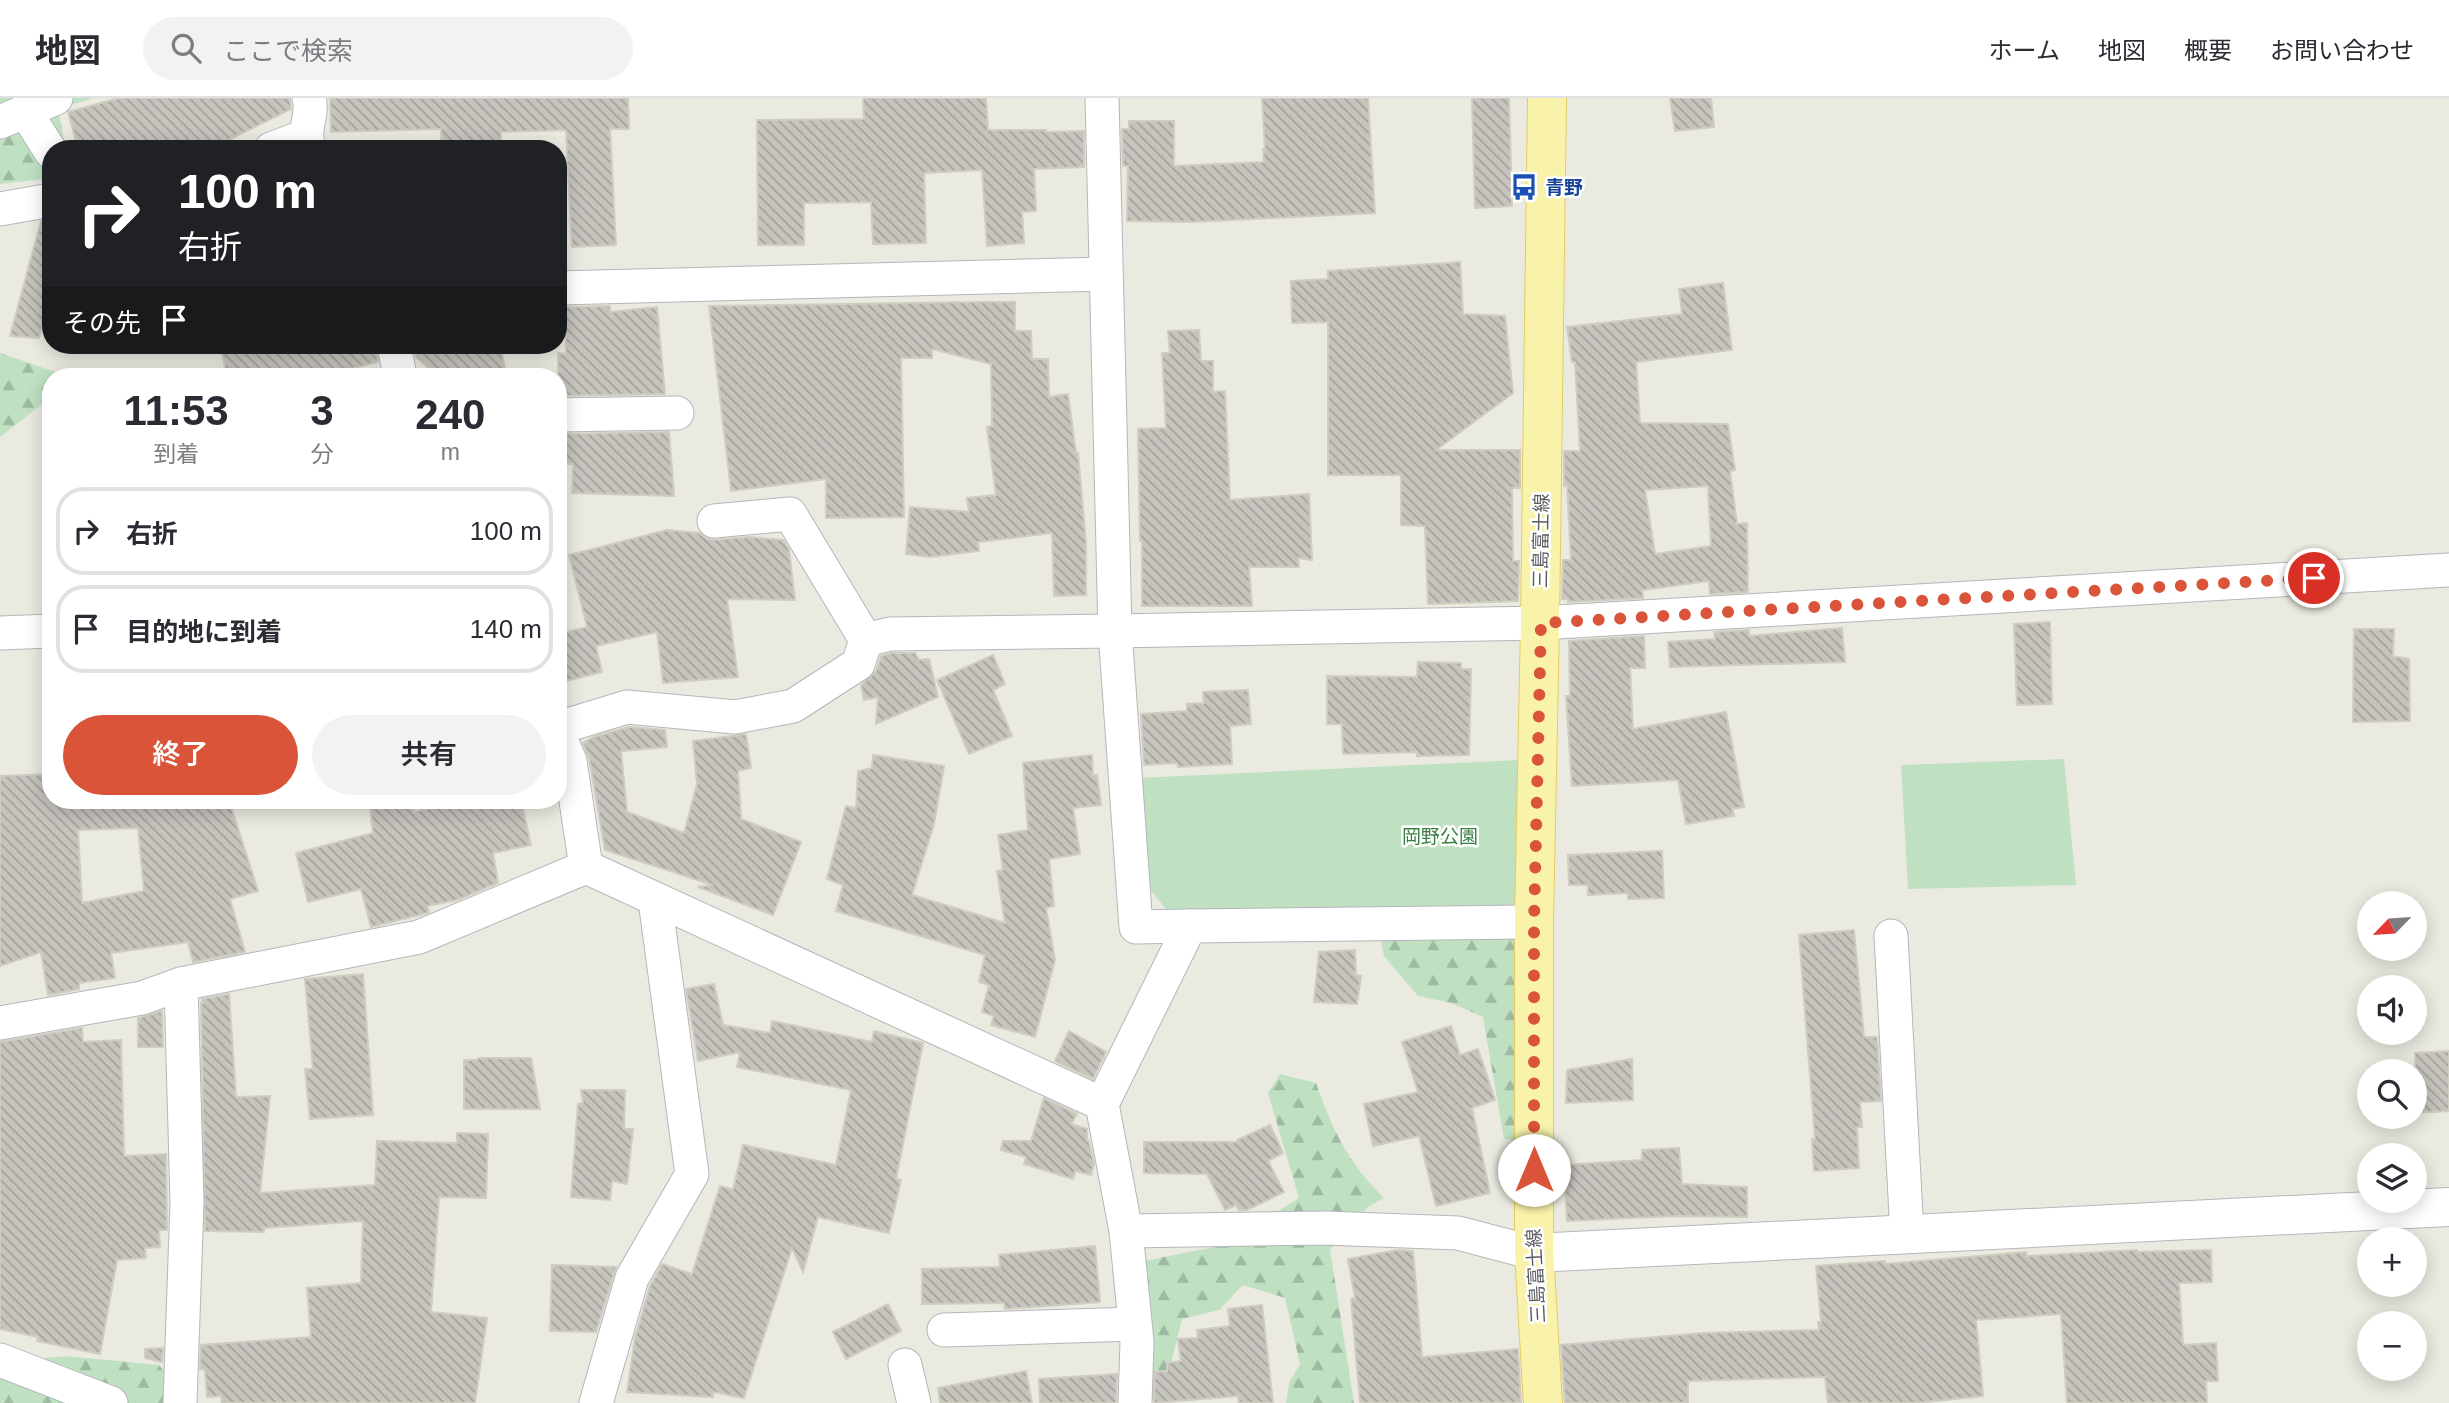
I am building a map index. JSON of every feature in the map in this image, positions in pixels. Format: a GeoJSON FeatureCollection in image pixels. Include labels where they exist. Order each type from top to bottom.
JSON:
{"type":"FeatureCollection","features":[{"type":"Feature","properties":{"kind":"main road","name":"三島富士線"},"geometry":{"type":"LineString","coordinates":[[1544,1403],[1534,1253],[1534,922],[1541,623],[1547,98]]}},
{"type":"Feature","properties":{"kind":"street"},"geometry":{"type":"LineString","coordinates":[[42,144],[13,117],[56,98]]}},
{"type":"Feature","properties":{"kind":"street"},"geometry":{"type":"LineString","coordinates":[[307,140],[311,105],[309,98]]}},
{"type":"Feature","properties":{"kind":"street"},"geometry":{"type":"LineString","coordinates":[[1102,98],[1115,631],[1136,927],[1534,922]]}},
{"type":"Feature","properties":{"kind":"street"},"geometry":{"type":"LineString","coordinates":[[0,209],[42,202]]}},
{"type":"Feature","properties":{"kind":"street"},"geometry":{"type":"LineString","coordinates":[[567,288],[1106,274]]}},
{"type":"Feature","properties":{"kind":"street"},"geometry":{"type":"LineString","coordinates":[[567,415],[677,413]]}},
{"type":"Feature","properties":{"kind":"street"},"geometry":{"type":"LineString","coordinates":[[567,728],[628,707],[735,717],[793,706],[858,664],[866,640],[790,514],[714,522]]}},
{"type":"Feature","properties":{"kind":"street"},"geometry":{"type":"LineString","coordinates":[[866,640],[890,634],[1541,623],[2449,570]]}},
{"type":"Feature","properties":{"kind":"street"},"geometry":{"type":"LineString","coordinates":[[0,633],[42,631]]}},
{"type":"Feature","properties":{"kind":"street"},"geometry":{"type":"LineString","coordinates":[[567,754],[586,867]]}},
{"type":"Feature","properties":{"kind":"street"},"geometry":{"type":"LineString","coordinates":[[0,1023],[142,998],[181,984],[419,937],[586,867],[1102,1104]]}},
{"type":"Feature","properties":{"kind":"street"},"geometry":{"type":"LineString","coordinates":[[596,1403],[632,1278],[692,1174],[655,900]]}},
{"type":"Feature","properties":{"kind":"street"},"geometry":{"type":"LineString","coordinates":[[1135,1403],[1137,1342],[1126,1231],[1102,1104],[1190,926]]}},
{"type":"Feature","properties":{"kind":"street"},"geometry":{"type":"LineString","coordinates":[[1891,936],[1907,1234]]}},
{"type":"Feature","properties":{"kind":"street"},"geometry":{"type":"LineString","coordinates":[[180,1403],[187,1202],[181,984]]}},
{"type":"Feature","properties":{"kind":"street"},"geometry":{"type":"LineString","coordinates":[[1126,1231],[1326,1228],[1458,1233],[1534,1253],[2449,1207]]}},
{"type":"Feature","properties":{"kind":"street"},"geometry":{"type":"LineString","coordinates":[[944,1330],[1135,1324]]}},
{"type":"Feature","properties":{"kind":"street"},"geometry":{"type":"LineString","coordinates":[[0,1360],[111,1403]]}},
{"type":"Feature","properties":{"kind":"street"},"geometry":{"type":"LineString","coordinates":[[905,1365],[914,1403]]}},
{"type":"Feature","properties":{"kind":"green space"},"geometry":{"type":"Polygon","coordinates":[[[0,98],[93,98],[58,109],[64,140],[42,140],[42,179],[0,184],[0,98]]]}},
{"type":"Feature","properties":{"kind":"green space"},"geometry":{"type":"Polygon","coordinates":[[[0,353],[44,368],[42,404],[0,437],[0,353]]]}},
{"type":"Feature","properties":{"kind":"green space"},"geometry":{"type":"Polygon","coordinates":[[[2064,759],[2076,885],[1908,889],[1901,765],[2064,759]]]}},
{"type":"Feature","properties":{"kind":"green space","name":"岡野公園"},"geometry":{"type":"Polygon","coordinates":[[[1520,760],[1517,905],[1169,913],[1149,888],[1138,778],[1520,760]]]}},
{"type":"Feature","properties":{"kind":"green space"},"geometry":{"type":"Polygon","coordinates":[[[1379,932],[1520,933],[1518,1141],[1504,1139],[1483,1017],[1451,1003],[1418,996],[1384,956],[1379,932]]]}},
{"type":"Feature","properties":{"kind":"green space"},"geometry":{"type":"Polygon","coordinates":[[[1280,1074],[1316,1083],[1342,1145],[1384,1198],[1369,1206],[1330,1249],[1354,1403],[1286,1403],[1289,1383],[1300,1364],[1285,1298],[1243,1285],[1219,1310],[1182,1319],[1162,1400],[1144,1400],[1129,1264],[1224,1245],[1299,1198],[1268,1093],[1280,1074]]]}},
{"type":"Feature","properties":{"kind":"green space"},"geometry":{"type":"Polygon","coordinates":[[[65,1356],[159,1365],[190,1403],[0,1403],[0,1363],[65,1356]]]}},
{"type":"Feature","properties":{"kind":"building"},"geometry":{"type":"Polygon","coordinates":[[[119,98],[290,98],[291,109],[229,140],[76,140],[68,112],[119,98]]]}},
{"type":"Feature","properties":{"kind":"building"},"geometry":{"type":"Polygon","coordinates":[[[330,98],[628,98],[629,129],[610,129],[616,245],[572,247],[566,130],[501,132],[501,140],[441,140],[441,129],[331,132],[330,98]]]}},
{"type":"Feature","properties":{"kind":"building"},"geometry":{"type":"Polygon","coordinates":[[[863,98],[986,98],[988,130],[1084,131],[1084,167],[1034,169],[1036,211],[1022,212],[1024,243],[987,246],[982,170],[924,173],[926,243],[873,244],[871,202],[804,203],[804,245],[758,245],[757,120],[864,119],[863,98]]]}},
{"type":"Feature","properties":{"kind":"building"},"geometry":{"type":"Polygon","coordinates":[[[1262,98],[1368,98],[1375,213],[1191,222],[1127,221],[1128,166],[1123,166],[1122,129],[1129,129],[1129,121],[1174,121],[1174,166],[1264,162],[1262,98]]]}},
{"type":"Feature","properties":{"kind":"building"},"geometry":{"type":"Polygon","coordinates":[[[1472,98],[1509,98],[1512,206],[1475,208],[1472,98]]]}},
{"type":"Feature","properties":{"kind":"building"},"geometry":{"type":"Polygon","coordinates":[[[1670,98],[1711,98],[1714,127],[1675,131],[1670,98]]]}},
{"type":"Feature","properties":{"kind":"building"},"geometry":{"type":"Polygon","coordinates":[[[42,221],[42,328],[39,338],[10,336],[42,221]]]}},
{"type":"Feature","properties":{"kind":"building"},"geometry":{"type":"Polygon","coordinates":[[[1460,262],[1463,314],[1505,316],[1513,393],[1436,450],[1520,450],[1520,488],[1512,488],[1513,561],[1519,561],[1518,601],[1428,604],[1425,526],[1401,525],[1401,475],[1328,475],[1328,322],[1292,323],[1291,281],[1328,279],[1328,271],[1460,262]]]}},
{"type":"Feature","properties":{"kind":"building"},"geometry":{"type":"Polygon","coordinates":[[[1723,283],[1732,350],[1636,362],[1640,423],[1728,424],[1735,470],[1730,471],[1737,524],[1747,523],[1748,592],[1710,594],[1709,581],[1642,590],[1643,598],[1568,602],[1568,599],[1562,599],[1563,560],[1571,560],[1567,485],[1564,486],[1564,451],[1580,451],[1575,362],[1572,362],[1567,327],[1682,314],[1679,289],[1723,283]],[[1708,486],[1645,490],[1655,554],[1711,546],[1708,486]]]}},
{"type":"Feature","properties":{"kind":"building"},"geometry":{"type":"Polygon","coordinates":[[[1015,302],[1015,331],[1031,331],[1032,359],[1048,359],[1049,397],[1068,394],[1078,453],[1086,543],[1086,595],[1054,596],[1052,533],[978,542],[979,551],[930,557],[906,554],[910,507],[969,512],[967,498],[996,495],[987,427],[992,426],[991,364],[932,349],[932,358],[901,358],[904,517],[826,518],[826,479],[731,491],[709,306],[1015,302]]]}},
{"type":"Feature","properties":{"kind":"building"},"geometry":{"type":"Polygon","coordinates":[[[610,306],[610,312],[657,307],[665,394],[567,396],[567,368],[558,368],[558,354],[567,354],[567,307],[610,306]]]}},
{"type":"Feature","properties":{"kind":"building"},"geometry":{"type":"Polygon","coordinates":[[[1199,330],[1201,361],[1213,361],[1213,392],[1225,391],[1230,500],[1309,494],[1312,560],[1298,558],[1299,567],[1249,567],[1252,606],[1142,606],[1138,429],[1166,428],[1162,353],[1170,353],[1168,331],[1199,330]]]}},
{"type":"Feature","properties":{"kind":"building"},"geometry":{"type":"Polygon","coordinates":[[[222,354],[377,354],[378,362],[354,368],[225,368],[222,354]]]}},
{"type":"Feature","properties":{"kind":"building"},"geometry":{"type":"Polygon","coordinates":[[[416,354],[502,354],[505,368],[428,368],[416,354]]]}},
{"type":"Feature","properties":{"kind":"building"},"geometry":{"type":"Polygon","coordinates":[[[669,432],[674,496],[572,493],[573,464],[567,464],[567,434],[669,432]]]}},
{"type":"Feature","properties":{"kind":"building"},"geometry":{"type":"Polygon","coordinates":[[[667,530],[699,533],[707,539],[715,540],[749,537],[783,540],[789,549],[795,600],[727,599],[738,677],[663,683],[657,632],[596,646],[602,672],[567,681],[567,632],[587,627],[569,555],[667,530]]]}},
{"type":"Feature","properties":{"kind":"building"},"geometry":{"type":"Polygon","coordinates":[[[2050,622],[2052,704],[2017,705],[2014,624],[2050,622]]]}},
{"type":"Feature","properties":{"kind":"building"},"geometry":{"type":"Polygon","coordinates":[[[1842,628],[1845,662],[1670,667],[1668,642],[1715,639],[1714,632],[1749,630],[1749,636],[1842,628]]]}},
{"type":"Feature","properties":{"kind":"building"},"geometry":{"type":"Polygon","coordinates":[[[2354,629],[2394,629],[2393,656],[2409,659],[2410,721],[2353,722],[2354,629]]]}},
{"type":"Feature","properties":{"kind":"building"},"geometry":{"type":"Polygon","coordinates":[[[1644,636],[1645,668],[1630,668],[1633,729],[1726,712],[1744,807],[1732,809],[1734,816],[1686,824],[1678,780],[1572,786],[1566,696],[1570,696],[1569,641],[1644,636]]]}},
{"type":"Feature","properties":{"kind":"building"},"geometry":{"type":"Polygon","coordinates":[[[915,653],[919,660],[929,659],[938,697],[876,724],[878,697],[864,700],[861,685],[876,671],[881,656],[915,653]]]}},
{"type":"Feature","properties":{"kind":"building"},"geometry":{"type":"Polygon","coordinates":[[[993,655],[1005,684],[993,690],[1012,736],[969,754],[937,680],[993,655]]]}},
{"type":"Feature","properties":{"kind":"building"},"geometry":{"type":"Polygon","coordinates":[[[1418,662],[1461,663],[1461,669],[1471,669],[1469,755],[1417,756],[1417,752],[1343,754],[1342,724],[1327,724],[1327,676],[1417,677],[1418,662]]]}},
{"type":"Feature","properties":{"kind":"building"},"geometry":{"type":"Polygon","coordinates":[[[1248,690],[1251,724],[1230,726],[1232,764],[1178,767],[1177,763],[1144,765],[1141,714],[1187,711],[1187,704],[1204,703],[1203,692],[1248,690]]]}},
{"type":"Feature","properties":{"kind":"building"},"geometry":{"type":"Polygon","coordinates":[[[629,727],[665,730],[667,747],[621,751],[627,812],[684,833],[697,784],[693,741],[746,734],[751,768],[738,771],[741,819],[801,842],[773,915],[698,887],[713,885],[605,850],[589,758],[583,743],[593,737],[629,727]]]}},
{"type":"Feature","properties":{"kind":"building"},"geometry":{"type":"Polygon","coordinates":[[[873,755],[944,766],[934,824],[912,895],[1005,923],[997,871],[1003,870],[998,835],[1028,830],[1023,763],[1092,755],[1093,775],[1097,775],[1101,805],[1073,808],[1080,854],[1049,859],[1054,906],[1046,908],[1055,960],[1035,1037],[991,1025],[994,1016],[982,1012],[989,985],[979,982],[985,955],[836,911],[843,885],[827,879],[846,806],[856,808],[858,771],[872,768],[873,755]]]}},
{"type":"Feature","properties":{"kind":"building"},"geometry":{"type":"Polygon","coordinates":[[[42,774],[42,809],[232,809],[258,891],[230,899],[245,952],[193,962],[188,942],[111,953],[115,978],[79,983],[79,989],[48,995],[41,952],[0,966],[0,776],[42,774]],[[138,828],[78,830],[82,903],[144,891],[138,828]]]}},
{"type":"Feature","properties":{"kind":"building"},"geometry":{"type":"Polygon","coordinates":[[[370,809],[414,809],[414,812],[426,809],[523,809],[531,845],[493,853],[498,883],[457,900],[427,906],[427,913],[371,927],[361,889],[308,902],[296,853],[373,833],[370,809]]]}},
{"type":"Feature","properties":{"kind":"building"},"geometry":{"type":"Polygon","coordinates":[[[1662,851],[1664,898],[1628,899],[1628,893],[1588,895],[1588,885],[1569,885],[1568,855],[1662,851]]]}},
{"type":"Feature","properties":{"kind":"building"},"geometry":{"type":"Polygon","coordinates":[[[1854,930],[1864,1037],[1877,1037],[1881,1101],[1860,1102],[1862,1127],[1857,1127],[1859,1168],[1814,1171],[1812,1139],[1815,1139],[1799,935],[1854,930]]]}},
{"type":"Feature","properties":{"kind":"building"},"geometry":{"type":"Polygon","coordinates":[[[1355,950],[1356,975],[1361,976],[1357,1004],[1314,1002],[1319,952],[1355,950]]]}},
{"type":"Feature","properties":{"kind":"building"},"geometry":{"type":"Polygon","coordinates":[[[363,974],[373,1115],[310,1119],[305,1069],[313,1069],[305,979],[363,974]]]}},
{"type":"Feature","properties":{"kind":"building"},"geometry":{"type":"Polygon","coordinates":[[[714,984],[723,1025],[770,1033],[772,1021],[872,1042],[874,1031],[923,1043],[896,1179],[901,1180],[889,1233],[818,1217],[803,1272],[792,1248],[744,1398],[713,1392],[713,1397],[627,1392],[635,1338],[650,1286],[662,1264],[692,1274],[720,1186],[733,1190],[743,1145],[836,1165],[851,1090],[737,1067],[740,1052],[698,1061],[686,989],[714,984]]]}},
{"type":"Feature","properties":{"kind":"building"},"geometry":{"type":"Polygon","coordinates":[[[229,994],[236,1097],[270,1096],[260,1193],[375,1185],[377,1141],[457,1143],[457,1133],[488,1134],[486,1198],[439,1197],[431,1312],[487,1318],[475,1403],[222,1403],[221,1396],[207,1397],[205,1370],[200,1369],[201,1345],[311,1337],[307,1288],[361,1283],[363,1221],[264,1228],[264,1232],[205,1231],[201,1003],[202,999],[229,994]]]}},
{"type":"Feature","properties":{"kind":"building"},"geometry":{"type":"Polygon","coordinates":[[[162,1011],[163,1047],[138,1047],[138,1018],[162,1011]]]}},
{"type":"Feature","properties":{"kind":"building"},"geometry":{"type":"Polygon","coordinates":[[[1451,1026],[1460,1055],[1478,1049],[1495,1100],[1472,1108],[1490,1193],[1436,1206],[1419,1136],[1373,1146],[1364,1104],[1418,1092],[1402,1042],[1451,1026]]]}},
{"type":"Feature","properties":{"kind":"building"},"geometry":{"type":"Polygon","coordinates":[[[82,1028],[83,1042],[121,1040],[124,1156],[166,1154],[167,1230],[159,1230],[160,1247],[145,1248],[146,1258],[117,1260],[100,1354],[37,1341],[38,1337],[0,1329],[0,1042],[82,1028]]]}},
{"type":"Feature","properties":{"kind":"building"},"geometry":{"type":"Polygon","coordinates":[[[1069,1031],[1106,1052],[1093,1079],[1055,1061],[1069,1031]]]}},
{"type":"Feature","properties":{"kind":"building"},"geometry":{"type":"Polygon","coordinates":[[[2449,1051],[2449,1111],[2427,1112],[2427,1059],[2415,1059],[2415,1053],[2449,1051]]]}},
{"type":"Feature","properties":{"kind":"building"},"geometry":{"type":"Polygon","coordinates":[[[531,1058],[540,1109],[464,1109],[464,1060],[531,1058]]]}},
{"type":"Feature","properties":{"kind":"building"},"geometry":{"type":"Polygon","coordinates":[[[1632,1059],[1633,1100],[1566,1103],[1567,1070],[1632,1059]]]}},
{"type":"Feature","properties":{"kind":"building"},"geometry":{"type":"Polygon","coordinates":[[[581,1090],[625,1090],[624,1129],[633,1129],[627,1184],[612,1181],[610,1200],[571,1197],[578,1104],[583,1103],[581,1090]]]}},
{"type":"Feature","properties":{"kind":"building"},"geometry":{"type":"Polygon","coordinates":[[[1044,1098],[1077,1114],[1071,1124],[1087,1129],[1087,1141],[1094,1164],[1091,1175],[1075,1171],[1073,1179],[1024,1164],[1026,1157],[1001,1150],[1003,1141],[1031,1141],[1044,1098]]]}},
{"type":"Feature","properties":{"kind":"building"},"geometry":{"type":"Polygon","coordinates":[[[1270,1125],[1283,1153],[1268,1161],[1284,1192],[1247,1210],[1239,1210],[1236,1205],[1225,1210],[1207,1174],[1144,1173],[1144,1142],[1238,1142],[1237,1140],[1270,1125]]]}},
{"type":"Feature","properties":{"kind":"building"},"geometry":{"type":"Polygon","coordinates":[[[1679,1148],[1682,1184],[1747,1187],[1747,1217],[1674,1216],[1567,1221],[1564,1165],[1642,1160],[1642,1150],[1679,1148]]]}},
{"type":"Feature","properties":{"kind":"building"},"geometry":{"type":"Polygon","coordinates":[[[1095,1246],[1100,1302],[1005,1309],[1004,1303],[922,1304],[922,1269],[1000,1267],[999,1255],[1095,1246]]]}},
{"type":"Feature","properties":{"kind":"building"},"geometry":{"type":"Polygon","coordinates":[[[1397,1250],[1413,1251],[1422,1357],[1518,1349],[1521,1403],[1360,1403],[1351,1299],[1355,1298],[1348,1259],[1397,1250]]]}},
{"type":"Feature","properties":{"kind":"building"},"geometry":{"type":"Polygon","coordinates":[[[2137,1250],[2211,1250],[2212,1282],[2179,1283],[2183,1345],[2216,1343],[2218,1381],[2206,1381],[2207,1403],[2067,1403],[2061,1314],[1976,1320],[1983,1396],[1916,1403],[1828,1403],[1825,1377],[1688,1381],[1688,1403],[1565,1403],[1561,1345],[1704,1333],[1819,1330],[1818,1322],[1821,1322],[1816,1266],[1885,1261],[1885,1264],[2026,1252],[2027,1256],[2137,1250]]]}},
{"type":"Feature","properties":{"kind":"building"},"geometry":{"type":"Polygon","coordinates":[[[552,1265],[616,1267],[596,1332],[550,1331],[552,1265]]]}},
{"type":"Feature","properties":{"kind":"building"},"geometry":{"type":"Polygon","coordinates":[[[888,1304],[901,1331],[846,1359],[833,1332],[888,1304]]]}},
{"type":"Feature","properties":{"kind":"building"},"geometry":{"type":"Polygon","coordinates":[[[1262,1305],[1273,1403],[1239,1403],[1238,1396],[1154,1403],[1155,1372],[1167,1371],[1167,1363],[1181,1361],[1178,1339],[1198,1338],[1197,1330],[1230,1326],[1228,1309],[1262,1305]]]}},
{"type":"Feature","properties":{"kind":"building"},"geometry":{"type":"Polygon","coordinates":[[[163,1348],[162,1362],[145,1358],[145,1349],[163,1348]]]}},
{"type":"Feature","properties":{"kind":"building"},"geometry":{"type":"Polygon","coordinates":[[[1026,1371],[1032,1403],[940,1403],[938,1388],[1026,1371]]]}},
{"type":"Feature","properties":{"kind":"building"},"geometry":{"type":"Polygon","coordinates":[[[1117,1374],[1116,1403],[1040,1403],[1039,1379],[1117,1374]]]}},
{"type":"Feature","properties":{"kind":"place","name":"青野"},"geometry":{"type":"Point","coordinates":[1524,187]}},
{"type":"Feature","properties":{"kind":"route"},"geometry":{"type":"LineString","coordinates":[[1534,1170],[1534,922],[1541,623],[2314,578]]}}]}
